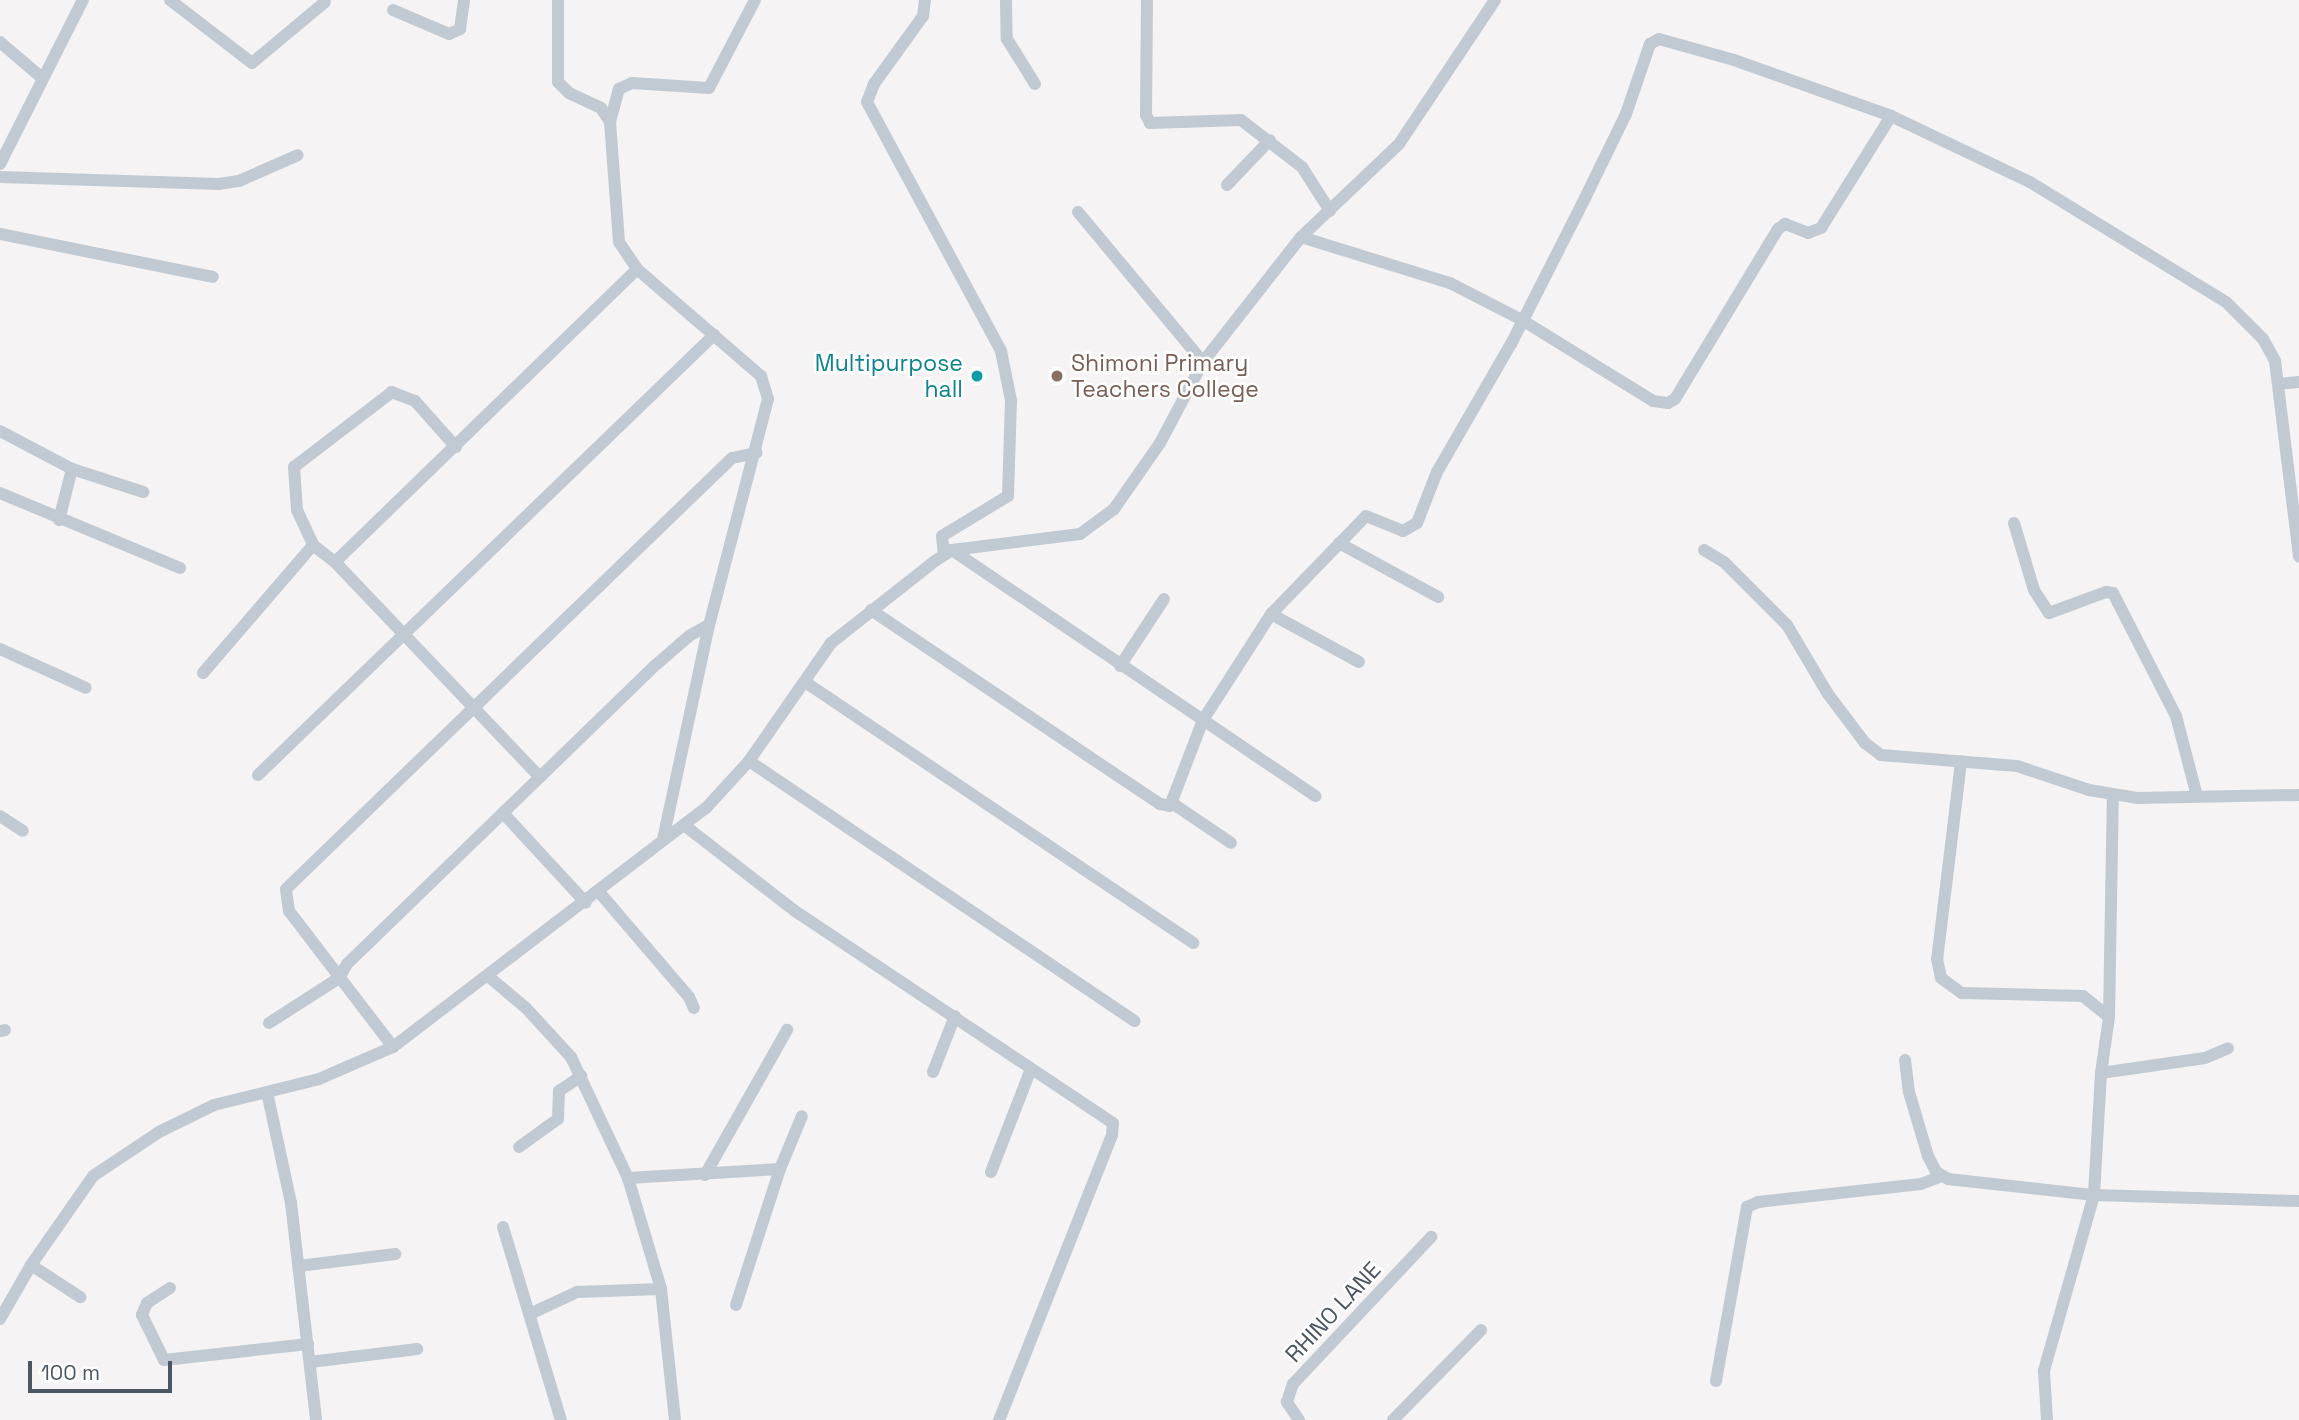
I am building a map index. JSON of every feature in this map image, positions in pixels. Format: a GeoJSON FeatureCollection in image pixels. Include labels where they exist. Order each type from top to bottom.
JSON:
{"type":"FeatureCollection","features":[{"type":"Feature","properties":{"kind":"street"},"geometry":{"type":"LineString","coordinates":[[0,164],[41,77],[83,0]]}},
{"type":"Feature","properties":{"kind":"street"},"geometry":{"type":"LineString","coordinates":[[170,0],[252,63],[325,2]]}},
{"type":"Feature","properties":{"kind":"street"},"geometry":{"type":"LineString","coordinates":[[393,10],[449,34],[460,29],[464,0]]}},
{"type":"Feature","properties":{"kind":"street"},"geometry":{"type":"LineString","coordinates":[[556,0],[558,82],[569,93],[600,108],[610,122],[615,145],[615,233],[637,269],[761,376],[766,388],[767,411],[709,625],[663,841]]}},
{"type":"Feature","properties":{"kind":"street"},"geometry":{"type":"LineString","coordinates":[[610,122],[619,89],[632,83],[709,88],[755,0]]}},
{"type":"Feature","properties":{"kind":"street"},"geometry":{"type":"LineString","coordinates":[[925,0],[923,16],[874,84],[867,102],[1001,351],[1011,400],[1008,496],[942,536],[948,552],[1315,796]]}},
{"type":"Feature","properties":{"kind":"street"},"geometry":{"type":"LineString","coordinates":[[1006,0],[1007,39],[1035,84]]}},
{"type":"Feature","properties":{"kind":"street"},"geometry":{"type":"LineString","coordinates":[[1147,0],[1146,115],[1150,123],[1237,119],[1270,140],[1313,179],[1330,211]]}},
{"type":"Feature","properties":{"kind":"street"},"geometry":{"type":"LineString","coordinates":[[0,1319],[31,1265],[93,1176],[159,1132],[214,1105],[319,1079],[393,1047],[489,977],[684,825],[750,761],[831,643],[948,552],[1070,536],[1101,520],[1142,472],[1203,362],[1301,237],[1399,144],[1495,0]]}},
{"type":"Feature","properties":{"kind":"street"},"geometry":{"type":"LineString","coordinates":[[1172,803],[1203,720],[1271,614],[1366,516],[1403,531],[1417,523],[1437,472],[1522,320],[1626,114],[1653,41],[1734,60],[1891,116],[2030,183],[2205,287],[2263,339],[2279,384],[2299,557]]}},
{"type":"Feature","properties":{"kind":"street"},"geometry":{"type":"LineString","coordinates":[[0,42],[41,77]]}},
{"type":"Feature","properties":{"kind":"street"},"geometry":{"type":"LineString","coordinates":[[1301,237],[1450,283],[1522,320],[1653,401],[1675,399],[1778,229],[1785,224],[1808,233],[1821,228],[1891,116]]}},
{"type":"Feature","properties":{"kind":"street"},"geometry":{"type":"LineString","coordinates":[[1227,185],[1270,140]]}},
{"type":"Feature","properties":{"kind":"street"},"geometry":{"type":"LineString","coordinates":[[0,177],[219,184],[239,181],[298,155]]}},
{"type":"Feature","properties":{"kind":"street"},"geometry":{"type":"LineString","coordinates":[[1078,212],[1203,362]]}},
{"type":"Feature","properties":{"kind":"street"},"geometry":{"type":"LineString","coordinates":[[0,234],[213,277]]}},
{"type":"Feature","properties":{"kind":"street"},"geometry":{"type":"LineString","coordinates":[[335,562],[637,269]]}},
{"type":"Feature","properties":{"kind":"street"},"geometry":{"type":"LineString","coordinates":[[258,775],[714,335]]}},
{"type":"Feature","properties":{"kind":"street"},"geometry":{"type":"LineString","coordinates":[[2279,384],[2299,382]]}},
{"type":"Feature","properties":{"kind":"street"},"geometry":{"type":"LineString","coordinates":[[456,447],[409,396],[392,392],[380,398],[294,467],[296,510],[313,545],[335,562],[540,778]]}},
{"type":"Feature","properties":{"kind":"street"},"geometry":{"type":"LineString","coordinates":[[0,430],[72,468],[143,492]]}},
{"type":"Feature","properties":{"kind":"street"},"geometry":{"type":"LineString","coordinates":[[393,1047],[285,904],[285,889],[732,458],[756,453]]}},
{"type":"Feature","properties":{"kind":"street"},"geometry":{"type":"LineString","coordinates":[[59,520],[72,468]]}},
{"type":"Feature","properties":{"kind":"street"},"geometry":{"type":"LineString","coordinates":[[0,493],[59,520],[180,568]]}},
{"type":"Feature","properties":{"kind":"street"},"geometry":{"type":"LineString","coordinates":[[2014,523],[2031,583],[2049,613],[2106,592],[2113,593],[2176,716],[2197,796]]}},
{"type":"Feature","properties":{"kind":"street"},"geometry":{"type":"LineString","coordinates":[[1339,542],[1438,597]]}},
{"type":"Feature","properties":{"kind":"street"},"geometry":{"type":"LineString","coordinates":[[203,673],[313,545]]}},
{"type":"Feature","properties":{"kind":"street"},"geometry":{"type":"LineString","coordinates":[[1704,550],[1724,562],[1787,625],[1828,694],[1873,750],[1892,758],[2017,766],[2113,795],[2299,795]]}},
{"type":"Feature","properties":{"kind":"street"},"geometry":{"type":"LineString","coordinates":[[1120,666],[1164,599]]}},
{"type":"Feature","properties":{"kind":"street"},"geometry":{"type":"LineString","coordinates":[[871,610],[1160,804],[1172,803],[1231,843]]}},
{"type":"Feature","properties":{"kind":"street"},"geometry":{"type":"LineString","coordinates":[[1271,614],[1359,662]]}},
{"type":"Feature","properties":{"kind":"street"},"geometry":{"type":"LineString","coordinates":[[269,1023],[339,978],[347,964],[681,643],[709,625]]}},
{"type":"Feature","properties":{"kind":"street"},"geometry":{"type":"LineString","coordinates":[[0,649],[86,688]]}},
{"type":"Feature","properties":{"kind":"street"},"geometry":{"type":"LineString","coordinates":[[805,682],[1193,943]]}},
{"type":"Feature","properties":{"kind":"street"},"geometry":{"type":"LineString","coordinates":[[750,761],[1134,1021]]}},
{"type":"Feature","properties":{"kind":"street"},"geometry":{"type":"LineString","coordinates":[[1961,762],[1937,959],[1941,978],[1962,993],[2074,993],[2098,1004],[2109,1017]]}},
{"type":"Feature","properties":{"kind":"street"},"geometry":{"type":"LineString","coordinates":[[2047,1420],[2044,1371],[2094,1195],[2101,1073],[2109,1017],[2113,795]]}},
{"type":"Feature","properties":{"kind":"street"},"geometry":{"type":"LineString","coordinates":[[503,813],[586,903]]}},
{"type":"Feature","properties":{"kind":"street"},"geometry":{"type":"LineString","coordinates":[[0,816],[23,831]]}},
{"type":"Feature","properties":{"kind":"street"},"geometry":{"type":"LineString","coordinates":[[684,825],[795,911],[1107,1118],[1114,1129],[999,1420]]}},
{"type":"Feature","properties":{"kind":"street"},"geometry":{"type":"LineString","coordinates":[[599,892],[689,997],[694,1008]]}},
{"type":"Feature","properties":{"kind":"street"},"geometry":{"type":"LineString","coordinates":[[489,977],[548,1031],[582,1076],[628,1178],[661,1289],[675,1420]]}},
{"type":"Feature","properties":{"kind":"street"},"geometry":{"type":"LineString","coordinates":[[933,1072],[955,1016]]}},
{"type":"Feature","properties":{"kind":"street"},"geometry":{"type":"LineString","coordinates":[[705,1175],[787,1030]]}},
{"type":"Feature","properties":{"kind":"street"},"geometry":{"type":"LineString","coordinates":[[2101,1073],[2205,1058],[2228,1048]]}},
{"type":"Feature","properties":{"kind":"street"},"geometry":{"type":"LineString","coordinates":[[1905,1060],[1909,1092],[1928,1156],[1942,1176]]}},
{"type":"Feature","properties":{"kind":"street"},"geometry":{"type":"LineString","coordinates":[[990,1172],[1031,1069]]}},
{"type":"Feature","properties":{"kind":"street"},"geometry":{"type":"LineString","coordinates":[[519,1147],[558,1119],[559,1091],[582,1076]]}},
{"type":"Feature","properties":{"kind":"street"},"geometry":{"type":"LineString","coordinates":[[267,1092],[291,1203],[316,1420]]}},
{"type":"Feature","properties":{"kind":"street"},"geometry":{"type":"LineString","coordinates":[[736,1306],[780,1168],[802,1116]]}},
{"type":"Feature","properties":{"kind":"street"},"geometry":{"type":"LineString","coordinates":[[628,1178],[780,1168]]}},
{"type":"Feature","properties":{"kind":"street"},"geometry":{"type":"LineString","coordinates":[[1716,1381],[1747,1207],[1758,1202],[1921,1184],[1942,1176],[2094,1195],[2299,1201]]}},
{"type":"Feature","properties":{"kind":"street"},"geometry":{"type":"LineString","coordinates":[[503,1227],[532,1313],[561,1420]]}},
{"type":"Feature","properties":{"kind":"street","name":"RHINO LANE"},"geometry":{"type":"LineString","coordinates":[[1299,1420],[1287,1402],[1293,1384],[1431,1237]]}},
{"type":"Feature","properties":{"kind":"street"},"geometry":{"type":"LineString","coordinates":[[299,1266],[395,1254]]}},
{"type":"Feature","properties":{"kind":"street"},"geometry":{"type":"LineString","coordinates":[[31,1265],[80,1297]]}},
{"type":"Feature","properties":{"kind":"street"},"geometry":{"type":"LineString","coordinates":[[170,1288],[147,1303],[142,1315],[164,1360],[308,1343]]}},
{"type":"Feature","properties":{"kind":"street"},"geometry":{"type":"LineString","coordinates":[[532,1313],[577,1292],[661,1289]]}},
{"type":"Feature","properties":{"kind":"street"},"geometry":{"type":"LineString","coordinates":[[1393,1420],[1481,1330]]}},
{"type":"Feature","properties":{"kind":"street"},"geometry":{"type":"LineString","coordinates":[[310,1362],[417,1349]]}},
{"type":"Feature","properties":{"kind":"place","name":"Multipurpose hall"},"geometry":{"type":"Point","coordinates":[977,376]}},
{"type":"Feature","properties":{"kind":"place","name":"Shimoni Primary Teachers College"},"geometry":{"type":"Point","coordinates":[1057,376]}}]}
